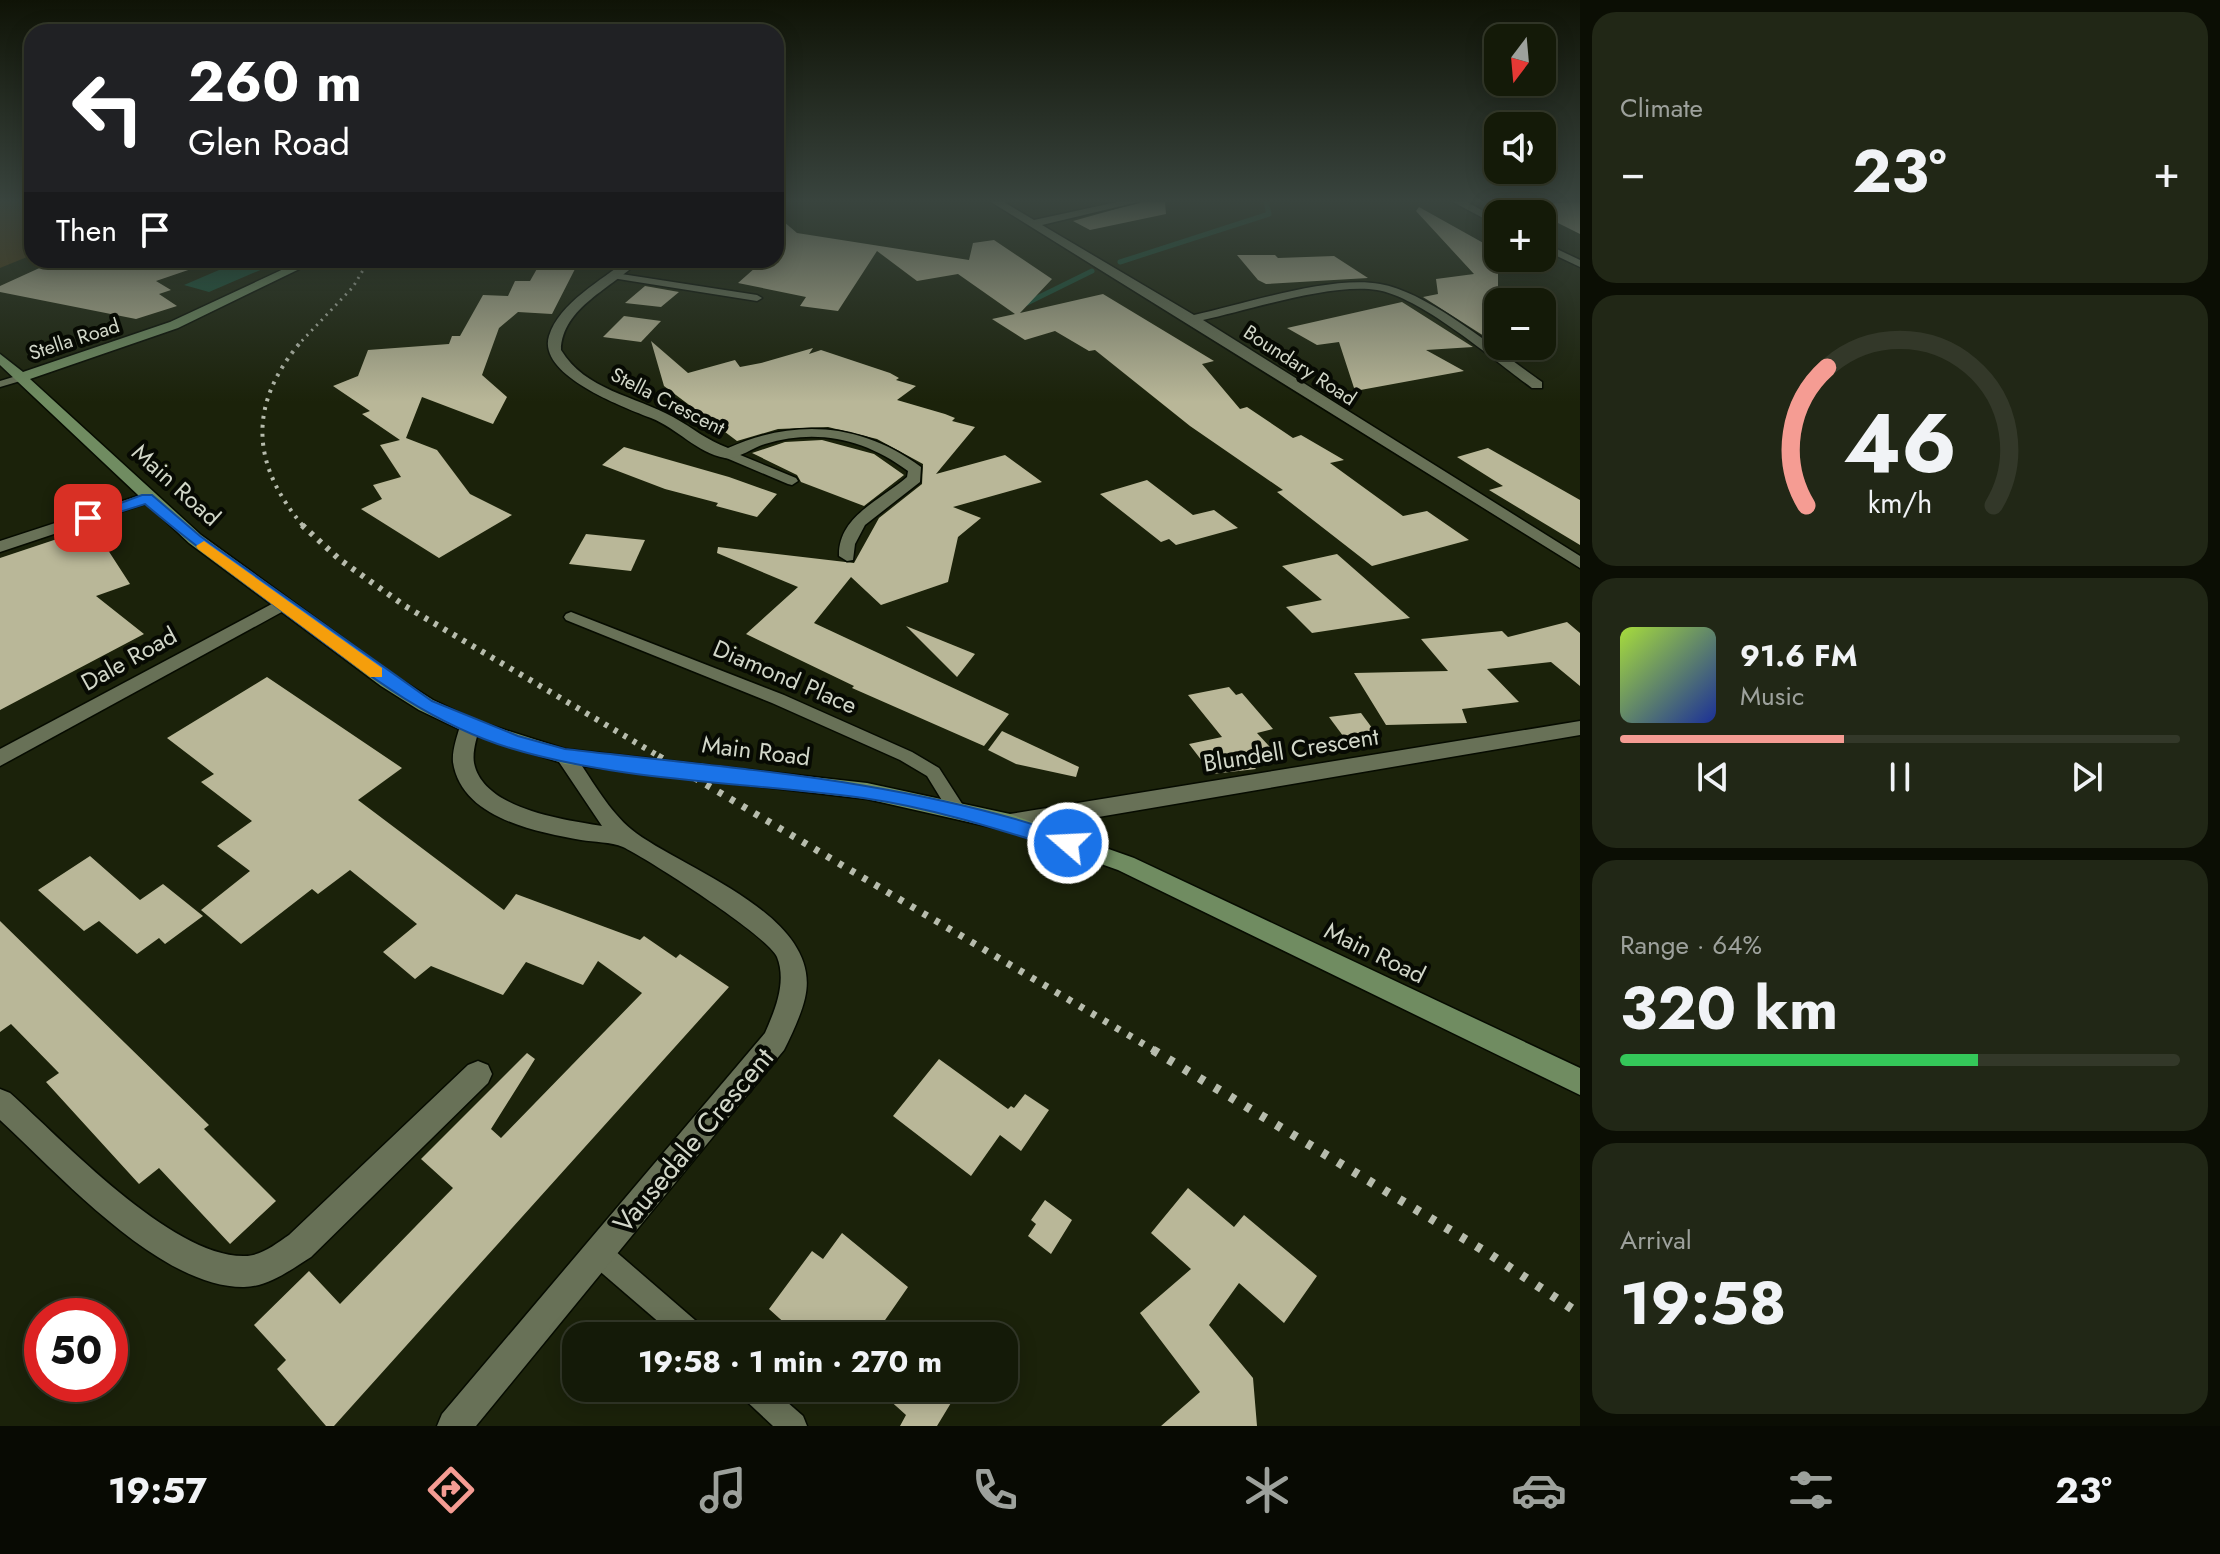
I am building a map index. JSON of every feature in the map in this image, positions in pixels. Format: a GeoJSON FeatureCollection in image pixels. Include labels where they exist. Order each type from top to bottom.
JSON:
{"type":"FeatureCollection","features":[{"type":"Feature","properties":{"kind":"main road","name":"Stella Road"},"geometry":{"type":"LineString","coordinates":[[23,377],[174,325],[291,269]]}},
{"type":"Feature","properties":{"kind":"main road","name":"Main Road"},"geometry":{"type":"LineString","coordinates":[[0,358],[147,498],[195,539],[388,681],[426,705],[470,726],[565,756],[867,791],[1010,823],[1126,864],[1580,1082]]}},
{"type":"Feature","properties":{"kind":"street","name":"Stella Crescent"},"geometry":{"type":"LineString","coordinates":[[624,269],[566,320],[554,337],[555,352],[562,363],[621,403],[668,419],[694,439],[728,454],[785,432],[827,431],[877,447],[916,470],[915,479],[866,517],[851,534],[847,556]]}},
{"type":"Feature","properties":{"kind":"street","name":"Boundary Road"},"geometry":{"type":"LineString","coordinates":[[1107,269],[1580,563]]}},
{"type":"Feature","properties":{"kind":"street"},"geometry":{"type":"LineString","coordinates":[[1192,319],[1355,286],[1383,287],[1409,298],[1537,385]]}},
{"type":"Feature","properties":{"kind":"street"},"geometry":{"type":"LineString","coordinates":[[0,547],[147,498]]}},
{"type":"Feature","properties":{"kind":"street","name":"Dale Road"},"geometry":{"type":"LineString","coordinates":[[0,758],[283,604]]}},
{"type":"Feature","properties":{"kind":"street","name":"Vausedale Crescent"},"geometry":{"type":"LineString","coordinates":[[470,726],[464,764],[477,792],[494,804],[553,826],[626,838]]}},
{"type":"Feature","properties":{"kind":"street","name":"Blundell Crescent"},"geometry":{"type":"LineString","coordinates":[[1010,823],[1580,728]]}},
{"type":"Feature","properties":{"kind":"street","name":"Vausedale Crescent"},"geometry":{"type":"LineString","coordinates":[[454,1426],[775,1041],[793,996],[789,953],[764,924],[626,838],[600,809],[565,756]]}},
{"type":"Feature","properties":{"kind":"street"},"geometry":{"type":"LineString","coordinates":[[0,1102],[134,1221],[174,1251],[217,1270],[245,1272],[272,1264],[300,1246],[478,1074]]}},
{"type":"Feature","properties":{"kind":"lane"},"geometry":{"type":"LineString","coordinates":[[615,276],[757,298]]}},
{"type":"Feature","properties":{"kind":"lane"},"geometry":{"type":"LineString","coordinates":[[0,384],[23,377]]}},
{"type":"Feature","properties":{"kind":"lane"},"geometry":{"type":"LineString","coordinates":[[728,454],[792,481]]}},
{"type":"Feature","properties":{"kind":"lane","name":"Diamond Place"},"geometry":{"type":"LineString","coordinates":[[571,617],[778,699],[906,756],[933,772],[957,810]]}},
{"type":"Feature","properties":{"kind":"lane"},"geometry":{"type":"LineString","coordinates":[[598,1253],[678,1322]]}},
{"type":"Feature","properties":{"kind":"lane"},"geometry":{"type":"LineString","coordinates":[[766,1402],[793,1426]]}},
{"type":"Feature","properties":{"kind":"shaded area"},"geometry":{"type":"Polygon","coordinates":[[[222,269],[264,269],[209,292],[184,285],[222,269]]]}},
{"type":"Feature","properties":{"kind":"building"},"geometry":{"type":"Polygon","coordinates":[[[38,269],[192,269],[156,281],[171,290],[159,294],[177,306],[136,319],[0,292],[0,286],[38,269]]]}},
{"type":"Feature","properties":{"kind":"building"},"geometry":{"type":"Polygon","coordinates":[[[537,269],[575,269],[552,314],[518,312],[499,328],[482,375],[507,397],[493,424],[422,397],[406,438],[437,450],[470,494],[512,515],[439,558],[361,509],[382,499],[373,485],[401,477],[380,445],[400,440],[362,414],[370,411],[333,386],[358,376],[368,350],[449,344],[452,336],[460,336],[483,295],[508,296],[515,281],[530,281],[537,269]]]}},
{"type":"Feature","properties":{"kind":"building"},"geometry":{"type":"Polygon","coordinates":[[[754,269],[866,269],[838,311],[800,306],[806,297],[738,283],[754,269]]]}},
{"type":"Feature","properties":{"kind":"building"},"geometry":{"type":"Polygon","coordinates":[[[900,269],[1036,269],[1052,279],[1020,313],[1103,294],[1214,361],[1202,364],[1240,409],[1247,407],[1293,438],[1301,435],[1344,460],[1330,463],[1403,516],[1427,511],[1469,540],[1372,566],[1277,492],[1283,490],[1190,426],[1095,350],[1089,351],[1055,331],[1025,340],[992,319],[1015,314],[958,274],[917,281],[900,269]]]}},
{"type":"Feature","properties":{"kind":"building"},"geometry":{"type":"Polygon","coordinates":[[[1248,269],[1353,269],[1368,278],[1266,284],[1248,269]]]}},
{"type":"Feature","properties":{"kind":"building"},"geometry":{"type":"Polygon","coordinates":[[[1469,269],[1498,272],[1498,288],[1484,288],[1484,336],[1423,297],[1438,294],[1436,279],[1474,274],[1469,269]]]}},
{"type":"Feature","properties":{"kind":"building"},"geometry":{"type":"Polygon","coordinates":[[[645,286],[679,292],[661,307],[625,303],[645,286]]]}},
{"type":"Feature","properties":{"kind":"building"},"geometry":{"type":"Polygon","coordinates":[[[1402,302],[1473,347],[1426,350],[1464,371],[1355,391],[1339,342],[1317,345],[1287,328],[1402,302]]]}},
{"type":"Feature","properties":{"kind":"building"},"geometry":{"type":"Polygon","coordinates":[[[624,316],[661,321],[641,342],[603,337],[624,316]]]}},
{"type":"Feature","properties":{"kind":"building"},"geometry":{"type":"Polygon","coordinates":[[[651,341],[688,373],[735,360],[740,367],[761,363],[813,348],[809,354],[821,350],[890,373],[899,378],[896,380],[916,386],[897,400],[945,414],[955,418],[952,421],[975,427],[936,474],[1005,455],[1042,482],[953,507],[981,518],[958,537],[948,582],[881,605],[851,577],[814,623],[1009,714],[984,746],[852,688],[854,686],[746,634],[798,587],[717,553],[718,547],[854,563],[879,518],[922,484],[923,464],[877,439],[828,427],[778,429],[737,441],[664,386],[651,341]]]}},
{"type":"Feature","properties":{"kind":"building"},"geometry":{"type":"Polygon","coordinates":[[[822,440],[874,454],[904,475],[864,506],[801,482],[797,475],[752,453],[785,442],[822,440]]]}},
{"type":"Feature","properties":{"kind":"building"},"geometry":{"type":"Polygon","coordinates":[[[624,447],[777,494],[757,517],[716,506],[718,503],[665,489],[602,465],[624,447]]]}},
{"type":"Feature","properties":{"kind":"building"},"geometry":{"type":"Polygon","coordinates":[[[1488,448],[1580,500],[1580,545],[1489,490],[1503,486],[1457,457],[1488,448]]]}},
{"type":"Feature","properties":{"kind":"building"},"geometry":{"type":"Polygon","coordinates":[[[1147,480],[1193,515],[1214,510],[1238,528],[1176,545],[1169,539],[1161,542],[1100,494],[1147,480]]]}},
{"type":"Feature","properties":{"kind":"building"},"geometry":{"type":"Polygon","coordinates":[[[93,527],[130,584],[96,596],[144,634],[0,710],[0,558],[93,527]]]}},
{"type":"Feature","properties":{"kind":"building"},"geometry":{"type":"Polygon","coordinates":[[[586,534],[645,540],[631,571],[569,564],[586,534]]]}},
{"type":"Feature","properties":{"kind":"building"},"geometry":{"type":"Polygon","coordinates":[[[1337,554],[1410,618],[1312,633],[1286,607],[1322,600],[1282,566],[1337,554]]]}},
{"type":"Feature","properties":{"kind":"building"},"geometry":{"type":"Polygon","coordinates":[[[1567,622],[1580,633],[1580,686],[1551,662],[1487,669],[1519,702],[1462,709],[1467,723],[1386,725],[1354,673],[1448,671],[1421,639],[1502,631],[1508,637],[1567,622]]]}},
{"type":"Feature","properties":{"kind":"building"},"geometry":{"type":"Polygon","coordinates":[[[906,626],[975,654],[957,677],[906,626]]]}},
{"type":"Feature","properties":{"kind":"building"},"geometry":{"type":"Polygon","coordinates":[[[267,677],[402,768],[358,800],[504,910],[516,894],[640,940],[644,936],[676,958],[680,954],[729,987],[334,1426],[326,1426],[277,1369],[286,1360],[254,1325],[309,1271],[340,1304],[453,1188],[421,1159],[527,1053],[535,1059],[491,1129],[501,1138],[642,993],[598,961],[583,985],[526,962],[503,995],[431,966],[415,979],[383,952],[417,924],[350,870],[318,894],[312,889],[241,944],[201,910],[250,871],[217,846],[252,821],[201,782],[214,774],[167,738],[267,677]]]}},
{"type":"Feature","properties":{"kind":"building"},"geometry":{"type":"Polygon","coordinates":[[[1229,687],[1236,695],[1242,693],[1273,729],[1257,733],[1279,757],[1252,764],[1256,769],[1212,774],[1189,744],[1222,737],[1188,695],[1229,687]]]}},
{"type":"Feature","properties":{"kind":"building"},"geometry":{"type":"Polygon","coordinates":[[[1361,713],[1381,740],[1349,744],[1329,717],[1361,713]]]}},
{"type":"Feature","properties":{"kind":"building"},"geometry":{"type":"Polygon","coordinates":[[[1002,731],[1079,767],[1076,777],[1016,764],[988,750],[1002,731]]]}},
{"type":"Feature","properties":{"kind":"building"},"geometry":{"type":"Polygon","coordinates":[[[90,856],[140,900],[163,884],[203,916],[165,944],[159,938],[137,954],[99,921],[84,931],[38,890],[90,856]]]}},
{"type":"Feature","properties":{"kind":"building"},"geometry":{"type":"Polygon","coordinates":[[[0,921],[209,1125],[204,1129],[276,1201],[230,1244],[159,1168],[139,1184],[46,1082],[59,1073],[11,1024],[0,1032],[0,921]]]}},
{"type":"Feature","properties":{"kind":"building"},"geometry":{"type":"Polygon","coordinates":[[[939,1059],[1008,1109],[1011,1106],[1014,1108],[1025,1094],[1049,1110],[1021,1151],[1000,1135],[971,1176],[893,1116],[939,1059]]]}},
{"type":"Feature","properties":{"kind":"building"},"geometry":{"type":"Polygon","coordinates":[[[1188,1188],[1234,1227],[1244,1215],[1317,1276],[1284,1323],[1239,1283],[1209,1325],[1253,1378],[1257,1426],[1161,1426],[1200,1392],[1140,1313],[1191,1269],[1151,1233],[1188,1188]]]}},
{"type":"Feature","properties":{"kind":"building"},"geometry":{"type":"Polygon","coordinates":[[[1045,1200],[1072,1220],[1051,1254],[1028,1236],[1036,1224],[1031,1220],[1045,1200]]]}},
{"type":"Feature","properties":{"kind":"building"},"geometry":{"type":"Polygon","coordinates":[[[842,1233],[908,1287],[884,1322],[783,1322],[769,1309],[812,1251],[823,1259],[842,1233]]]}},
{"type":"Feature","properties":{"kind":"building"},"geometry":{"type":"Polygon","coordinates":[[[892,1402],[952,1402],[937,1426],[900,1426],[906,1415],[892,1402]]]}},
{"type":"Feature","properties":{"kind":"waterway"},"geometry":{"type":"LineString","coordinates":[[1023,305],[1092,271]]}},
{"type":"Feature","properties":{"kind":"railway"},"geometry":{"type":"LineString","coordinates":[[297,346],[353,287],[364,269]]}},
{"type":"Feature","properties":{"kind":"railway"},"geometry":{"type":"LineString","coordinates":[[299,344],[282,367],[271,391],[262,436],[274,482],[304,526]]}},
{"type":"Feature","properties":{"kind":"railway"},"geometry":{"type":"LineString","coordinates":[[304,526],[339,559],[405,606],[662,758]]}},
{"type":"Feature","properties":{"kind":"railway"},"geometry":{"type":"LineString","coordinates":[[658,756],[1157,1052]]}},
{"type":"Feature","properties":{"kind":"railway"},"geometry":{"type":"LineString","coordinates":[[1153,1050],[1491,1255],[1580,1314]]}},
{"type":"Feature","properties":{"kind":"slow traffic"},"geometry":{"type":"LineString","coordinates":[[204,546],[376,673]]}},
{"type":"Feature","properties":{"kind":"route"},"geometry":{"type":"LineString","coordinates":[[88,518],[147,498],[195,539],[388,681],[426,705],[513,742],[565,756],[867,791],[1010,823],[1068,843]]}}]}
